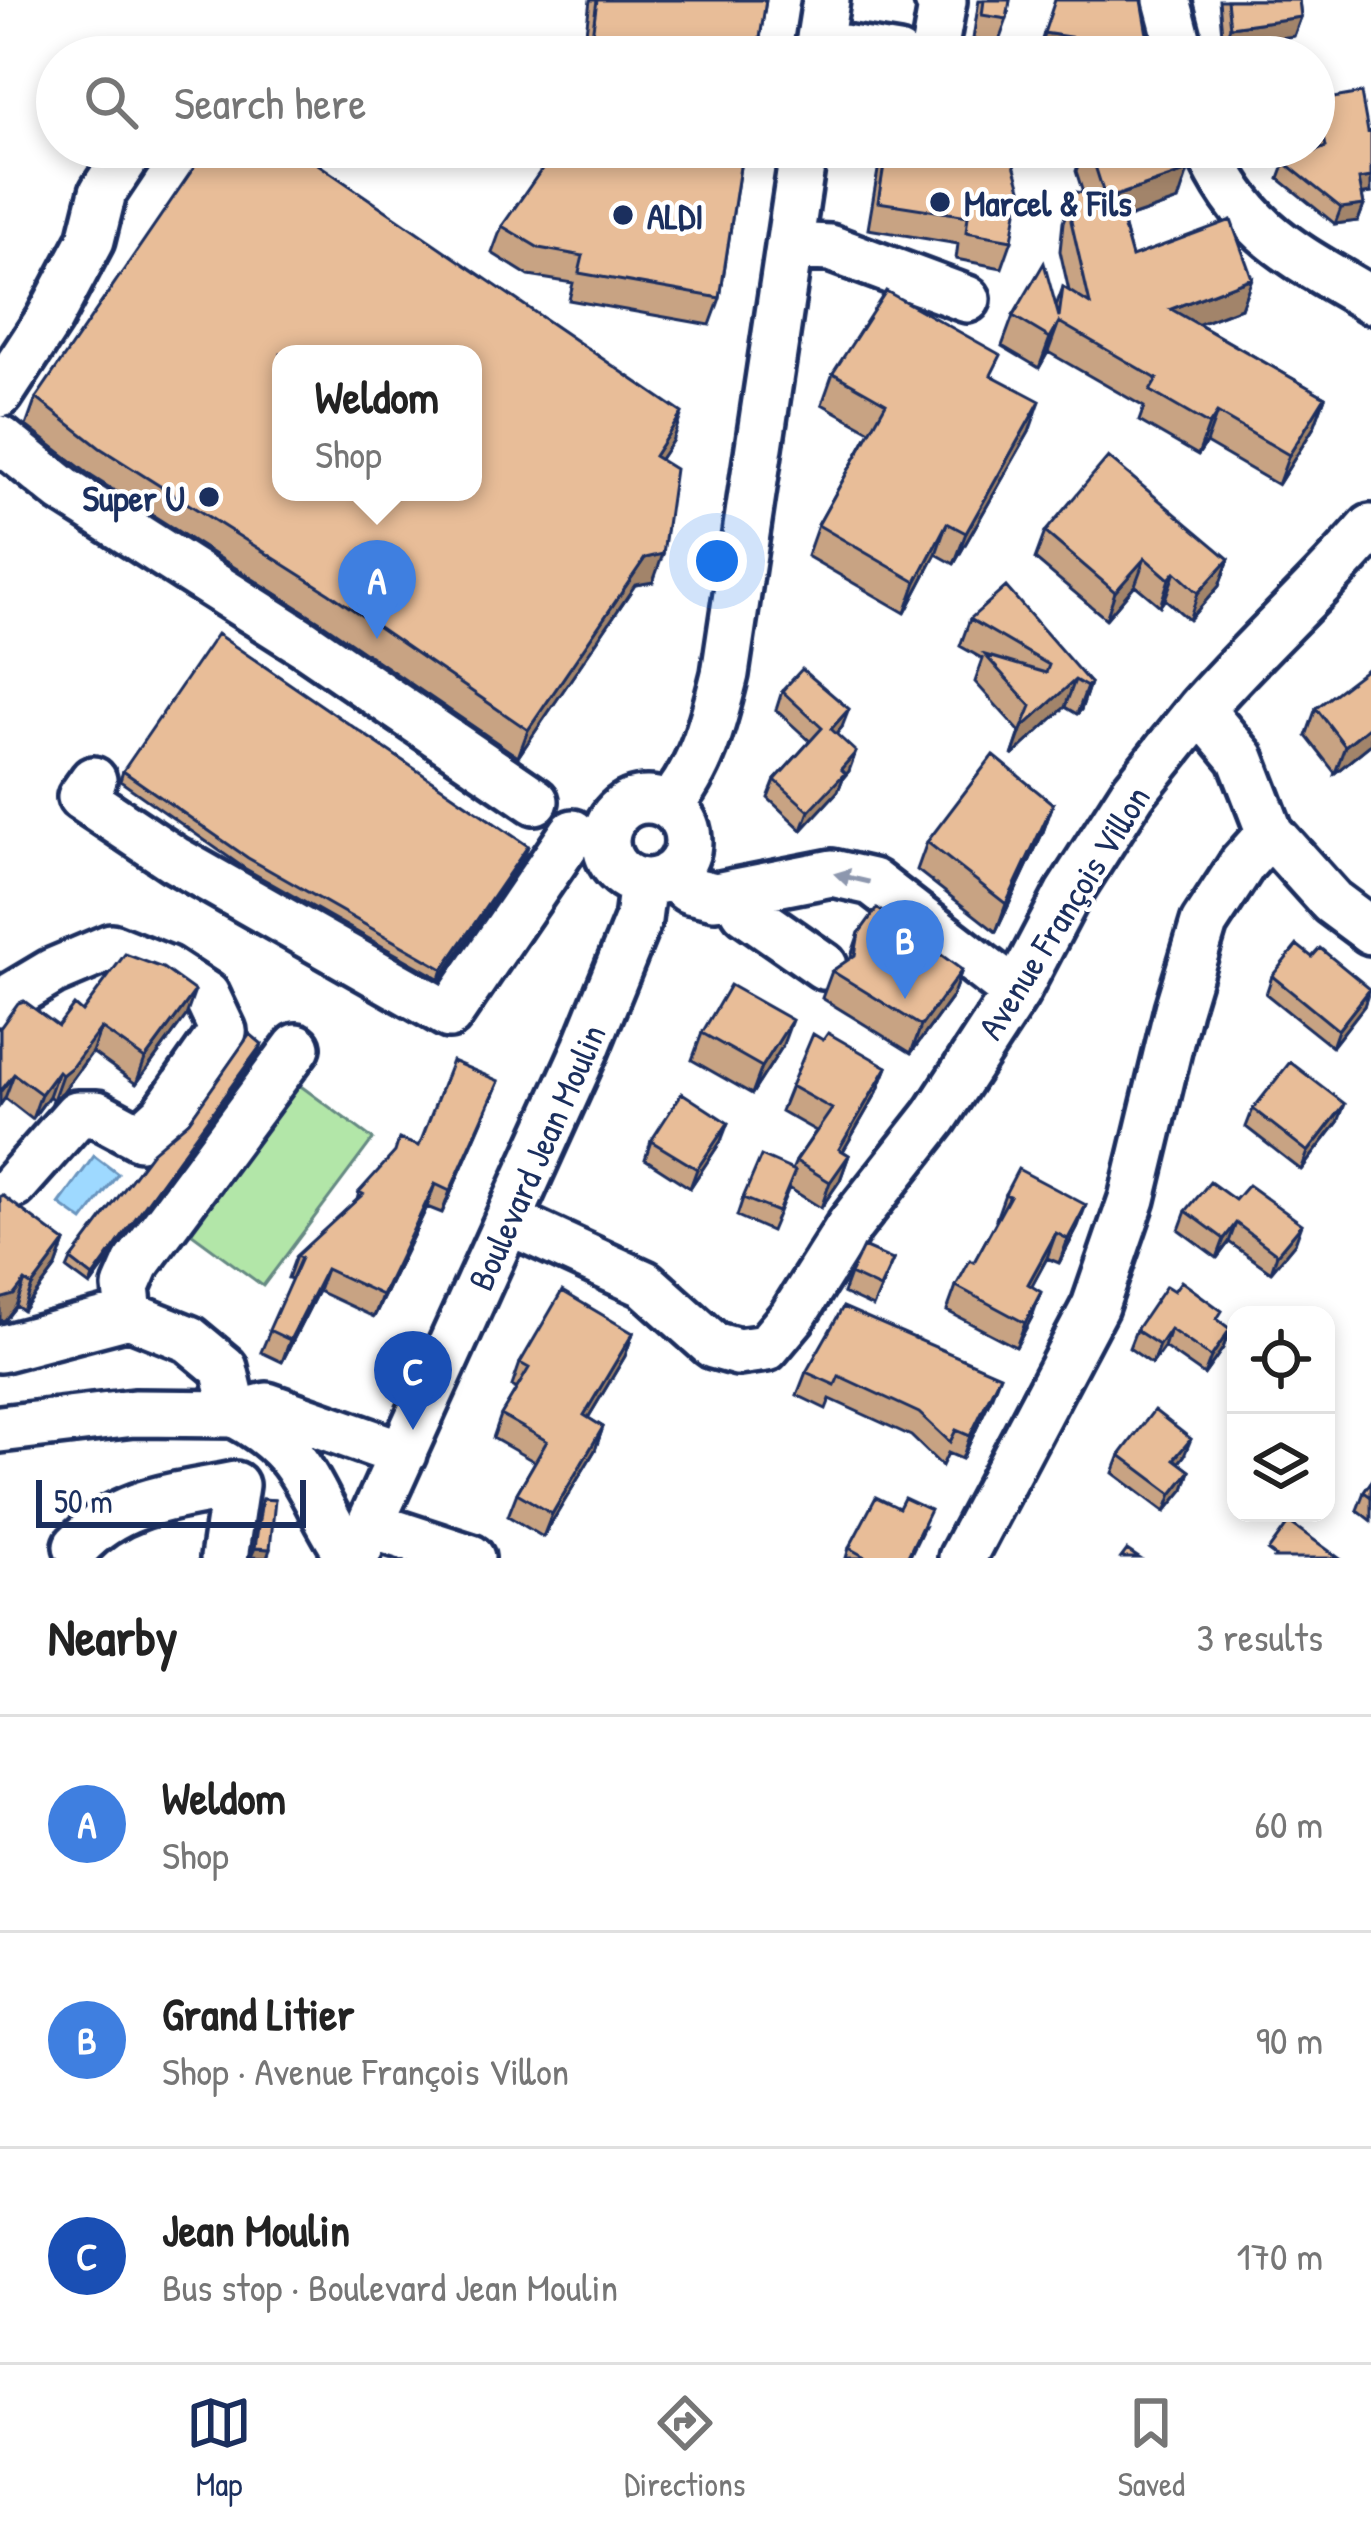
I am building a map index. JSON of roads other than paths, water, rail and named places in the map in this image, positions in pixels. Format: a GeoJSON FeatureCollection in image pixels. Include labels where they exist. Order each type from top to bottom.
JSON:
{"type":"FeatureCollection","features":[{"type":"Feature","properties":{"kind":"street"},"geometry":{"type":"LineString","coordinates":[[937,36],[943,1],[938,0]]}},
{"type":"Feature","properties":{"kind":"street"},"geometry":{"type":"LineString","coordinates":[[1167,0],[1176,36]]}},
{"type":"Feature","properties":{"kind":"street"},"geometry":{"type":"LineString","coordinates":[[0,394],[49,319],[92,240],[103,192],[119,168]]}},
{"type":"Feature","properties":{"kind":"street"},"geometry":{"type":"LineString","coordinates":[[669,806],[690,782],[725,674],[800,168]]}},
{"type":"Feature","properties":{"kind":"street"},"geometry":{"type":"LineString","coordinates":[[1218,168],[1234,201],[1269,238],[1371,299]]}},
{"type":"Feature","properties":{"kind":"street"},"geometry":{"type":"LineString","coordinates":[[789,246],[830,248],[967,299]]}},
{"type":"Feature","properties":{"kind":"street"},"geometry":{"type":"LineString","coordinates":[[0,439],[63,490],[304,643],[535,801],[598,808],[599,833],[614,866],[627,877],[656,878],[715,896],[832,873],[872,882],[1016,992]]}},
{"type":"Feature","properties":{"kind":"street","name":"Avenue François Villon"},"geometry":{"type":"LineString","coordinates":[[508,1221],[645,1284],[713,1345],[738,1352],[766,1348],[792,1317],[850,1225],[935,1117],[1016,992],[1068,894],[1132,794],[1255,646],[1334,571],[1371,528]]}},
{"type":"Feature","properties":{"kind":"street"},"geometry":{"type":"LineString","coordinates":[[1200,709],[1241,758],[1270,833],[1332,902],[1371,931]]}},
{"type":"Feature","properties":{"kind":"street"},"geometry":{"type":"LineString","coordinates":[[93,780],[81,797],[174,859],[449,1015],[599,833],[637,800],[669,806],[680,815],[688,841],[686,854],[656,878]]}},
{"type":"Feature","properties":{"kind":"street"},"geometry":{"type":"LineString","coordinates":[[962,1558],[1095,1306],[1132,1199],[1204,922],[1270,833]]}},
{"type":"Feature","properties":{"kind":"street","name":"Boulevard Jean Moulin"},"geometry":{"type":"LineString","coordinates":[[359,1547],[508,1221],[656,878]]}},
{"type":"Feature","properties":{"kind":"street"},"geometry":{"type":"LineString","coordinates":[[734,892],[745,911],[824,966]]}},
{"type":"Feature","properties":{"kind":"street"},"geometry":{"type":"LineString","coordinates":[[0,1003],[52,972],[111,947],[166,969],[206,995],[224,1031],[164,1115],[140,1137],[97,1114],[77,1114],[14,1185]]}},
{"type":"Feature","properties":{"kind":"street"},"geometry":{"type":"LineString","coordinates":[[129,1315],[126,1287],[136,1264],[297,1047]]}},
{"type":"Feature","properties":{"kind":"street"},"geometry":{"type":"LineString","coordinates":[[0,1349],[129,1315],[189,1339],[224,1367],[235,1414]]}},
{"type":"Feature","properties":{"kind":"street"},"geometry":{"type":"LineString","coordinates":[[0,1429],[134,1413],[235,1414],[267,1406],[403,1454]]}},
{"type":"Feature","properties":{"kind":"street"},"geometry":{"type":"LineString","coordinates":[[235,1414],[265,1429],[287,1448],[359,1547],[471,1558]]}},
{"type":"Feature","properties":{"kind":"street"},"geometry":{"type":"LineString","coordinates":[[302,1473],[324,1424]]}},
{"type":"Feature","properties":{"kind":"street"},"geometry":{"type":"LineString","coordinates":[[77,1546],[99,1522],[138,1505],[235,1486],[224,1558]]}},
{"type":"Feature","properties":{"kind":"water"},"geometry":{"type":"Polygon","coordinates":[[[94,1156],[118,1174],[83,1221],[59,1204],[94,1156]]]}},
{"type":"Feature","properties":{"kind":"place","name":"Marcel & Fils"},"geometry":{"type":"Point","coordinates":[940,202]}},
{"type":"Feature","properties":{"kind":"place","name":"ALDI"},"geometry":{"type":"Point","coordinates":[623,215]}},
{"type":"Feature","properties":{"kind":"place","name":"Super U"},"geometry":{"type":"Point","coordinates":[209,497]}},
{"type":"Feature","properties":{"kind":"place","name":"Weldom"},"geometry":{"type":"Point","coordinates":[377,639]}},
{"type":"Feature","properties":{"kind":"place","name":"Grand Litier"},"geometry":{"type":"Point","coordinates":[905,999]}},
{"type":"Feature","properties":{"kind":"place","name":"Jean Moulin"},"geometry":{"type":"Point","coordinates":[413,1430]}}]}
